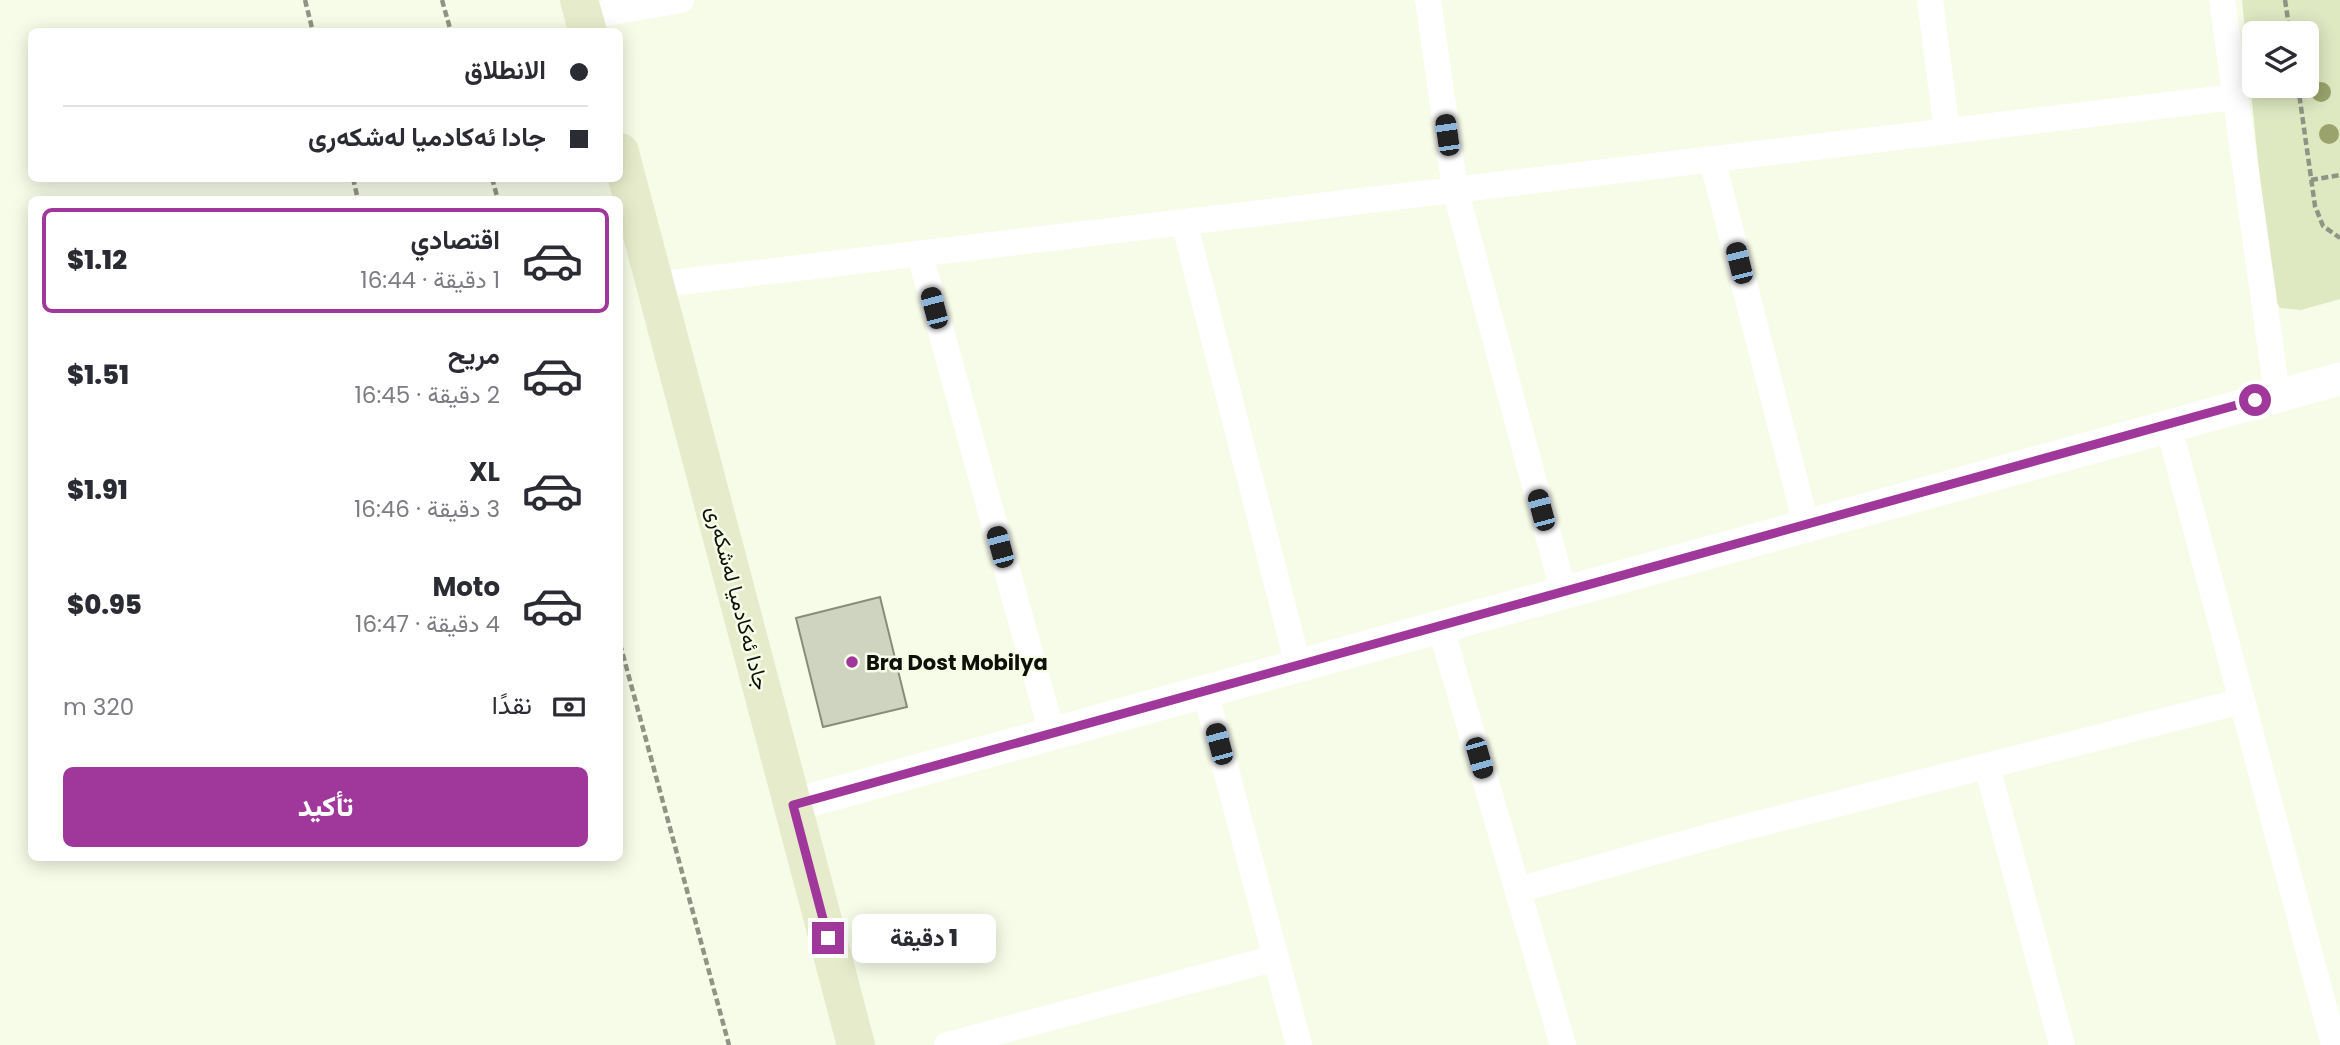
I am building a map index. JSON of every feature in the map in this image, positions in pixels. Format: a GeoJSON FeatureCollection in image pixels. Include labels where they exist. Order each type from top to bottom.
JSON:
{"type":"FeatureCollection","features":[{"type":"Feature","properties":{"kind":"main road","name":"جادا ئه‌كادميا له‌شكه‌رى"},"geometry":{"type":"LineString","coordinates":[[623,163],[856,1045]]}},
{"type":"Feature","properties":{"kind":"street"},"geometry":{"type":"LineString","coordinates":[[584,16],[681,0]]}},
{"type":"Feature","properties":{"kind":"street"},"geometry":{"type":"LineString","coordinates":[[1429,0],[1455,189],[1563,590]]}},
{"type":"Feature","properties":{"kind":"street"},"geometry":{"type":"LineString","coordinates":[[1930,0],[1947,131]]}},
{"type":"Feature","properties":{"kind":"street"},"geometry":{"type":"LineString","coordinates":[[2222,0],[2277,394]]}},
{"type":"Feature","properties":{"kind":"street"},"geometry":{"type":"LineString","coordinates":[[655,285],[2235,96]]}},
{"type":"Feature","properties":{"kind":"street"},"geometry":{"type":"LineString","coordinates":[[1712,159],[1806,524]]}},
{"type":"Feature","properties":{"kind":"street"},"geometry":{"type":"LineString","coordinates":[[1184,222],[1298,665]]}},
{"type":"Feature","properties":{"kind":"street"},"geometry":{"type":"LineString","coordinates":[[920,255],[1052,733]]}},
{"type":"Feature","properties":{"kind":"street"},"geometry":{"type":"LineString","coordinates":[[793,805],[1563,590],[2340,379]]}},
{"type":"Feature","properties":{"kind":"street"},"geometry":{"type":"LineString","coordinates":[[2168,424],[2333,1045]]}},
{"type":"Feature","properties":{"kind":"street"},"geometry":{"type":"LineString","coordinates":[[1440,625],[1563,1045]]}},
{"type":"Feature","properties":{"kind":"street"},"geometry":{"type":"LineString","coordinates":[[1205,691],[1299,1045]]}},
{"type":"Feature","properties":{"kind":"street"},"geometry":{"type":"LineString","coordinates":[[1518,890],[1726,832],[2242,701]]}},
{"type":"Feature","properties":{"kind":"street"},"geometry":{"type":"LineString","coordinates":[[1987,766],[2062,1045]]}},
{"type":"Feature","properties":{"kind":"street"},"geometry":{"type":"LineString","coordinates":[[947,1045],[1276,958]]}},
{"type":"Feature","properties":{"kind":"path"},"geometry":{"type":"LineString","coordinates":[[305,0],[312,28]]}},
{"type":"Feature","properties":{"kind":"path"},"geometry":{"type":"LineString","coordinates":[[442,0],[450,28]]}},
{"type":"Feature","properties":{"kind":"path"},"geometry":{"type":"LineString","coordinates":[[2285,0],[2288,21]]}},
{"type":"Feature","properties":{"kind":"path"},"geometry":{"type":"LineString","coordinates":[[2300,98],[2315,206],[2323,226],[2340,238]]}},
{"type":"Feature","properties":{"kind":"path"},"geometry":{"type":"LineString","coordinates":[[2311,180],[2340,175]]}},
{"type":"Feature","properties":{"kind":"path"},"geometry":{"type":"LineString","coordinates":[[623,655],[729,1045]]}},
{"type":"Feature","properties":{"kind":"green space"},"geometry":{"type":"Polygon","coordinates":[[[2242,0],[2340,0],[2340,299],[2301,310],[2280,308],[2271,292],[2252,98],[2319,98],[2319,21],[2244,21],[2242,0]]]}},
{"type":"Feature","properties":{"kind":"building","name":"Bra Dost Mobilya"},"geometry":{"type":"Polygon","coordinates":[[[880,597],[907,707],[823,727],[796,618],[880,597]]]}},
{"type":"Feature","properties":{"kind":"place","name":"Bra Dost Mobilya"},"geometry":{"type":"Point","coordinates":[852,662]}},
{"type":"Feature","properties":{"kind":"route"},"geometry":{"type":"LineString","coordinates":[[828,938],[793,805],[2255,400]]}}]}
